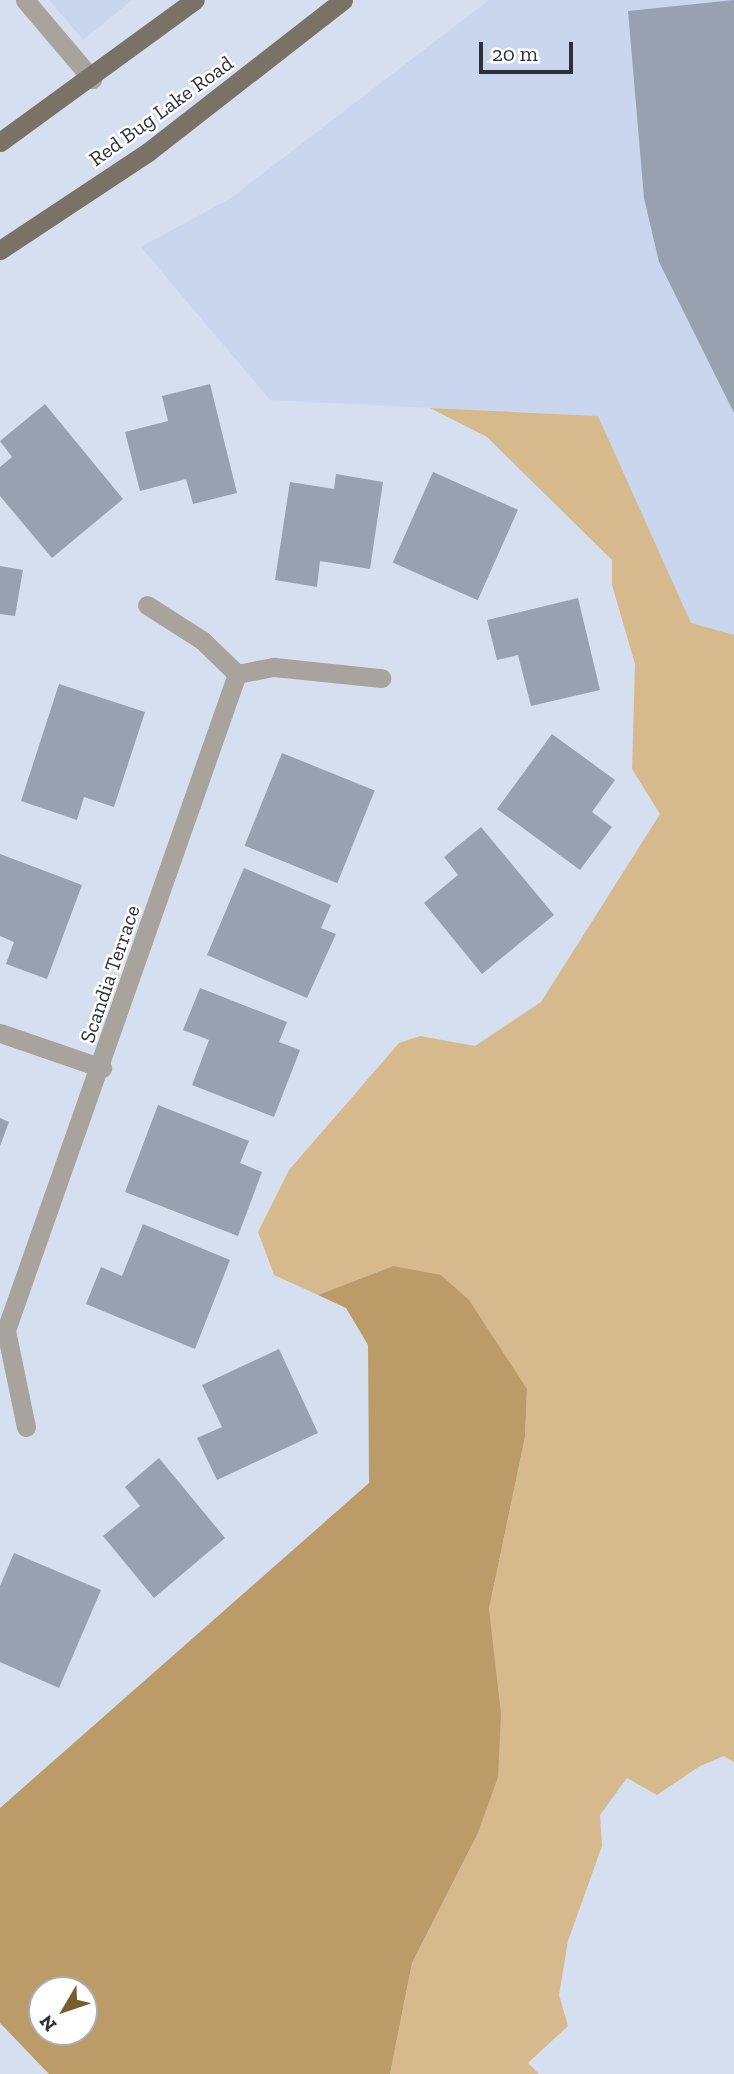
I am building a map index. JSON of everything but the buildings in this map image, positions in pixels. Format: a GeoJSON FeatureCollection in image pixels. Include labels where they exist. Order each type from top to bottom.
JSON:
{"type":"FeatureCollection","features":[{"type":"Feature","properties":{"kind":"main road"},"geometry":{"type":"LineString","coordinates":[[0,142],[92,79],[195,0]]}},
{"type":"Feature","properties":{"kind":"main road","name":"Red Bug Lake Road"},"geometry":{"type":"LineString","coordinates":[[0,250],[148,152],[343,0]]}},
{"type":"Feature","properties":{"kind":"street"},"geometry":{"type":"LineString","coordinates":[[25,0],[92,79]]}},
{"type":"Feature","properties":{"kind":"street"},"geometry":{"type":"LineString","coordinates":[[147,604],[202,640],[237,674],[274,667],[381,678]]}},
{"type":"Feature","properties":{"kind":"street","name":"Scandia Terrace"},"geometry":{"type":"LineString","coordinates":[[26,1427],[6,1330],[102,1068],[237,674]]}},
{"type":"Feature","properties":{"kind":"street"},"geometry":{"type":"LineString","coordinates":[[0,1033],[102,1068]]}},
{"type":"Feature","properties":{"kind":"shaded area"},"geometry":{"type":"Polygon","coordinates":[[[49,0],[132,0],[83,40],[49,0]]]}},
{"type":"Feature","properties":{"kind":"shaded area"},"geometry":{"type":"Polygon","coordinates":[[[489,0],[734,0],[734,635],[691,624],[598,416],[270,400],[141,247],[231,198],[489,0]]]}},
{"type":"Feature","properties":{"kind":"shaded area"},"geometry":{"type":"Polygon","coordinates":[[[430,408],[598,416],[691,623],[734,635],[734,1762],[724,1756],[700,1766],[657,1795],[627,1778],[600,1815],[602,1846],[568,1941],[559,1995],[568,2026],[528,2063],[539,2074],[390,2074],[412,1963],[477,1835],[489,1609],[525,1437],[527,1389],[393,1266],[318,1295],[274,1275],[258,1232],[289,1170],[399,1043],[420,1036],[475,1046],[541,1002],[660,814],[632,769],[635,664],[612,585],[612,560],[487,437],[430,408]]]}},
{"type":"Feature","properties":{"kind":"shaded area"},"geometry":{"type":"Polygon","coordinates":[[[393,1266],[441,1275],[469,1300],[527,1389],[525,1437],[489,1609],[501,1714],[498,1777],[477,1835],[412,1963],[390,2074],[49,2074],[0,2023],[0,1808],[369,1483],[368,1345],[346,1308],[318,1295],[393,1266]]]}}]}
